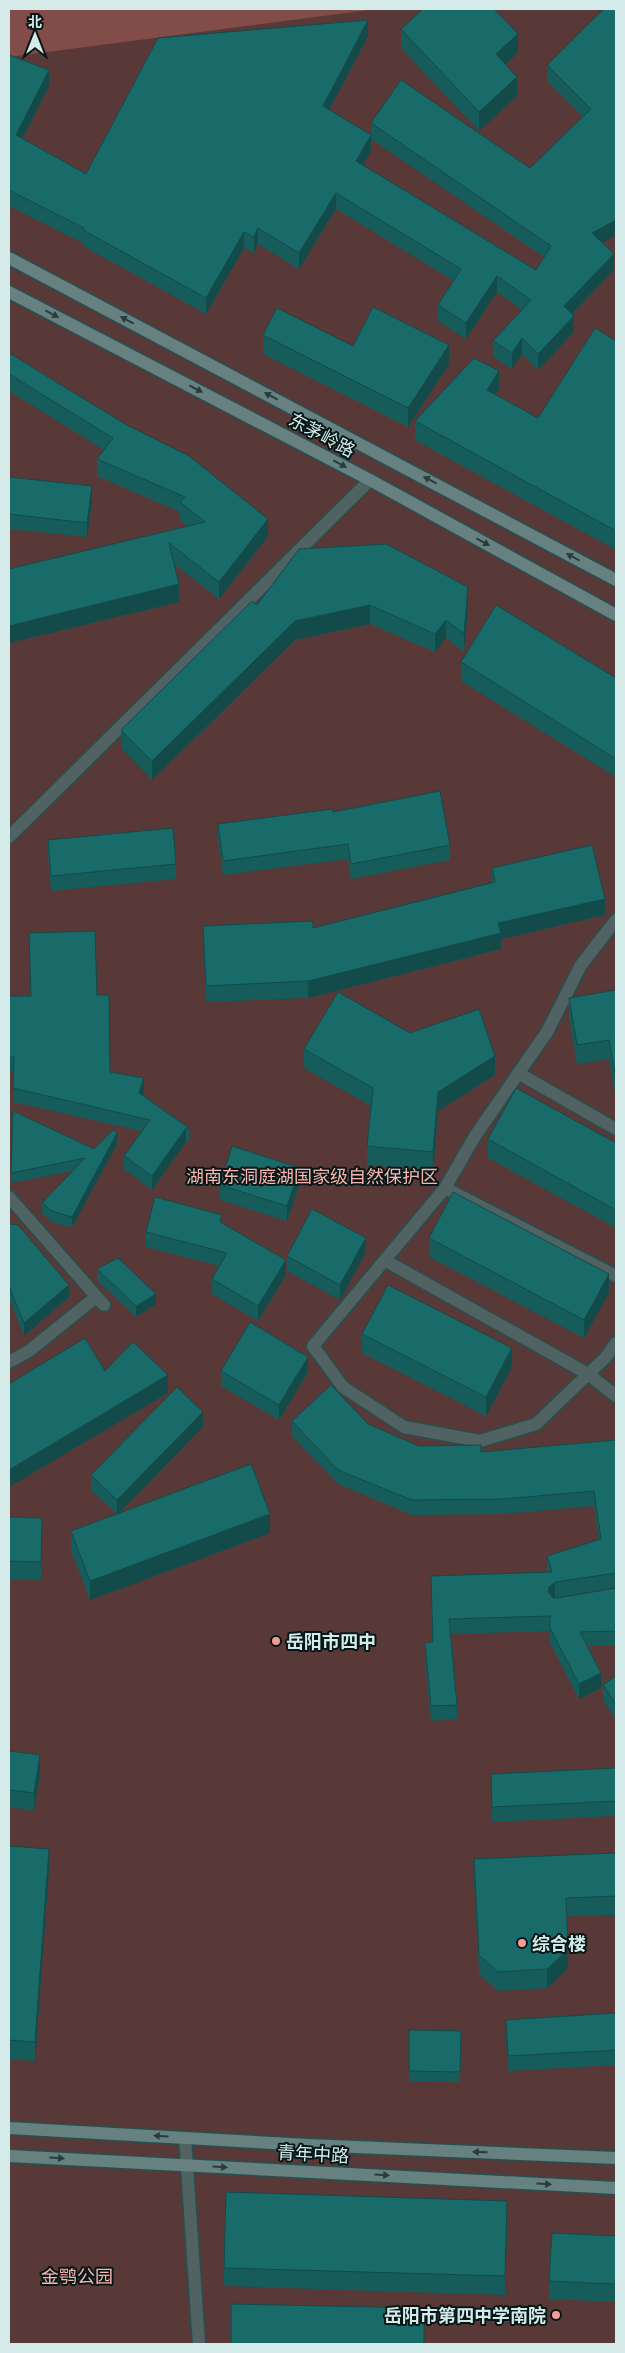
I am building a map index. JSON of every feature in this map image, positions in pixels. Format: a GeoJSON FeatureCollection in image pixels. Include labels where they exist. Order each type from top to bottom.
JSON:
{"type":"FeatureCollection","features":[{"type":"Feature","properties":{"kind":"main road","name":"东茅岭路"},"geometry":{"type":"LineString","coordinates":[[9,258],[616,580]]}},
{"type":"Feature","properties":{"kind":"main road","name":"东茅岭路"},"geometry":{"type":"LineString","coordinates":[[9,292],[370,480],[616,615]]}},
{"type":"Feature","properties":{"kind":"main road","name":"青年中路"},"geometry":{"type":"LineString","coordinates":[[9,2128],[616,2158]]}},
{"type":"Feature","properties":{"kind":"main road","name":"青年中路"},"geometry":{"type":"LineString","coordinates":[[9,2156],[616,2188]]}},
{"type":"Feature","properties":{"kind":"street"},"geometry":{"type":"LineString","coordinates":[[9,837],[370,480]]}},
{"type":"Feature","properties":{"kind":"street"},"geometry":{"type":"LineString","coordinates":[[616,920],[581,965],[547,1032],[475,1136],[445,1188],[313,1346],[343,1388],[404,1427],[480,1441],[536,1424],[606,1357],[616,1343]]}},
{"type":"Feature","properties":{"kind":"street"},"geometry":{"type":"LineString","coordinates":[[518,1073],[616,1129]]}},
{"type":"Feature","properties":{"kind":"street"},"geometry":{"type":"LineString","coordinates":[[445,1188],[616,1276]]}},
{"type":"Feature","properties":{"kind":"street"},"geometry":{"type":"LineString","coordinates":[[9,1362],[29,1351],[100,1301],[11,1203]]}},
{"type":"Feature","properties":{"kind":"street"},"geometry":{"type":"LineString","coordinates":[[386,1260],[588,1374],[616,1396]]}},
{"type":"Feature","properties":{"kind":"street"},"geometry":{"type":"LineString","coordinates":[[186,2138],[199,2344]]}},
{"type":"Feature","properties":{"kind":"green space","name":"湖南东洞庭湖国家级自然保护区"},"geometry":{"type":"Polygon","coordinates":[[[9,9],[616,9],[616,2344],[9,2344],[9,9]]]}},
{"type":"Feature","properties":{"kind":"shaded area"},"geometry":{"type":"Polygon","coordinates":[[[9,9],[377,9],[9,57],[9,9]]]}},
{"type":"Feature","properties":{"kind":"building"},"geometry":{"type":"Polygon","coordinates":[[[423,9],[494,9],[518,34],[496,54],[517,77],[479,112],[401,29],[423,9]]]}},
{"type":"Feature","properties":{"kind":"building"},"geometry":{"type":"Polygon","coordinates":[[[604,9],[616,9],[616,220],[592,233],[614,254],[564,306],[574,316],[538,354],[522,338],[512,353],[493,341],[531,300],[497,276],[466,323],[438,305],[461,269],[336,193],[299,253],[258,228],[254,237],[244,232],[206,298],[83,230],[84,228],[9,190],[9,55],[49,70],[16,135],[86,174],[158,38],[368,20],[323,106],[371,135],[356,161],[536,270],[551,246],[371,123],[401,80],[530,168],[591,109],[547,65],[604,9]]]}},
{"type":"Feature","properties":{"kind":"building"},"geometry":{"type":"Polygon","coordinates":[[[373,307],[449,345],[408,408],[263,335],[277,308],[353,346],[373,307]]]}},
{"type":"Feature","properties":{"kind":"building"},"geometry":{"type":"Polygon","coordinates":[[[595,328],[616,341],[616,531],[415,421],[474,358],[499,371],[487,390],[538,418],[595,328]]]}},
{"type":"Feature","properties":{"kind":"building"},"geometry":{"type":"Polygon","coordinates":[[[9,353],[125,424],[189,456],[268,519],[219,582],[169,543],[179,584],[9,626],[9,569],[205,522],[180,502],[185,497],[97,459],[113,438],[9,374],[9,353]]]}},
{"type":"Feature","properties":{"kind":"building"},"geometry":{"type":"Polygon","coordinates":[[[9,477],[92,486],[87,523],[9,514],[9,477]]]}},
{"type":"Feature","properties":{"kind":"building"},"geometry":{"type":"Polygon","coordinates":[[[386,544],[468,587],[464,634],[446,620],[435,634],[370,605],[295,621],[152,761],[121,730],[252,601],[257,605],[299,549],[386,544]]]}},
{"type":"Feature","properties":{"kind":"building"},"geometry":{"type":"Polygon","coordinates":[[[496,605],[616,678],[616,759],[461,662],[496,605]]]}},
{"type":"Feature","properties":{"kind":"building"},"geometry":{"type":"Polygon","coordinates":[[[440,791],[450,845],[351,864],[348,844],[223,861],[218,824],[332,809],[333,812],[440,791]]]}},
{"type":"Feature","properties":{"kind":"building"},"geometry":{"type":"Polygon","coordinates":[[[173,828],[176,864],[51,876],[48,840],[173,828]]]}},
{"type":"Feature","properties":{"kind":"building"},"geometry":{"type":"Polygon","coordinates":[[[592,845],[605,899],[498,923],[501,933],[308,981],[206,986],[203,926],[313,921],[313,928],[495,882],[492,868],[592,845]]]}},
{"type":"Feature","properties":{"kind":"building"},"geometry":{"type":"Polygon","coordinates":[[[95,931],[97,995],[109,995],[110,1072],[144,1078],[139,1093],[189,1128],[186,1128],[152,1176],[124,1156],[150,1120],[13,1088],[14,1057],[9,1057],[9,996],[31,996],[29,933],[95,931]]]}},
{"type":"Feature","properties":{"kind":"building"},"geometry":{"type":"Polygon","coordinates":[[[616,990],[616,1079],[609,1040],[577,1045],[569,998],[616,990]]]}},
{"type":"Feature","properties":{"kind":"building"},"geometry":{"type":"Polygon","coordinates":[[[338,992],[410,1033],[479,1009],[495,1056],[438,1092],[433,1152],[367,1146],[373,1088],[304,1049],[338,992]]]}},
{"type":"Feature","properties":{"kind":"building"},"geometry":{"type":"Polygon","coordinates":[[[516,1088],[616,1143],[616,1210],[488,1139],[516,1088]]]}},
{"type":"Feature","properties":{"kind":"building"},"geometry":{"type":"Polygon","coordinates":[[[13,1111],[94,1149],[113,1130],[117,1133],[72,1217],[52,1211],[42,1203],[85,1158],[11,1173],[13,1111]]]}},
{"type":"Feature","properties":{"kind":"building"},"geometry":{"type":"Polygon","coordinates":[[[232,1146],[300,1168],[287,1206],[220,1185],[232,1146]]]}},
{"type":"Feature","properties":{"kind":"building"},"geometry":{"type":"Polygon","coordinates":[[[453,1192],[609,1274],[584,1320],[429,1238],[453,1192]]]}},
{"type":"Feature","properties":{"kind":"building"},"geometry":{"type":"Polygon","coordinates":[[[155,1197],[222,1215],[220,1222],[286,1260],[258,1306],[212,1279],[227,1253],[146,1232],[155,1197]]]}},
{"type":"Feature","properties":{"kind":"building"},"geometry":{"type":"Polygon","coordinates":[[[312,1209],[366,1238],[340,1285],[287,1256],[312,1209]]]}},
{"type":"Feature","properties":{"kind":"building"},"geometry":{"type":"Polygon","coordinates":[[[9,1224],[18,1225],[69,1285],[24,1323],[9,1286],[9,1224]]]}},
{"type":"Feature","properties":{"kind":"building"},"geometry":{"type":"Polygon","coordinates":[[[118,1258],[156,1294],[136,1306],[97,1269],[118,1258]]]}},
{"type":"Feature","properties":{"kind":"building"},"geometry":{"type":"Polygon","coordinates":[[[388,1285],[512,1348],[486,1397],[362,1334],[388,1285]]]}},
{"type":"Feature","properties":{"kind":"building"},"geometry":{"type":"Polygon","coordinates":[[[250,1322],[308,1357],[279,1405],[221,1371],[250,1322]]]}},
{"type":"Feature","properties":{"kind":"building"},"geometry":{"type":"Polygon","coordinates":[[[85,1338],[105,1371],[133,1342],[168,1375],[9,1470],[9,1384],[85,1338]]]}},
{"type":"Feature","properties":{"kind":"building"},"geometry":{"type":"Polygon","coordinates":[[[331,1385],[368,1424],[419,1446],[481,1445],[481,1452],[616,1440],[616,1573],[555,1582],[549,1587],[548,1592],[553,1598],[557,1598],[616,1588],[616,1631],[580,1632],[601,1673],[579,1684],[550,1628],[550,1616],[449,1619],[457,1705],[431,1706],[425,1643],[433,1642],[431,1576],[552,1572],[547,1556],[601,1539],[594,1491],[503,1499],[412,1500],[338,1470],[292,1421],[331,1385]]]}},
{"type":"Feature","properties":{"kind":"building"},"geometry":{"type":"Polygon","coordinates":[[[177,1387],[203,1412],[117,1500],[91,1475],[177,1387]]]}},
{"type":"Feature","properties":{"kind":"building"},"geometry":{"type":"Polygon","coordinates":[[[251,1464],[270,1514],[90,1581],[71,1531],[251,1464]]]}},
{"type":"Feature","properties":{"kind":"building"},"geometry":{"type":"Polygon","coordinates":[[[9,1517],[42,1518],[41,1562],[9,1561],[9,1517]]]}},
{"type":"Feature","properties":{"kind":"building"},"geometry":{"type":"Polygon","coordinates":[[[616,1676],[616,1704],[603,1685],[616,1676]]]}},
{"type":"Feature","properties":{"kind":"building"},"geometry":{"type":"Polygon","coordinates":[[[9,1751],[40,1755],[34,1793],[9,1790],[9,1751]]]}},
{"type":"Feature","properties":{"kind":"building"},"geometry":{"type":"Polygon","coordinates":[[[616,1768],[616,1801],[492,1807],[491,1774],[616,1768]]]}},
{"type":"Feature","properties":{"kind":"building"},"geometry":{"type":"Polygon","coordinates":[[[9,1846],[49,1849],[35,2042],[9,2040],[9,1846]]]}},
{"type":"Feature","properties":{"kind":"building","name":"综合楼"},"geometry":{"type":"Polygon","coordinates":[[[616,1853],[616,1896],[566,1898],[568,1950],[547,1969],[498,1972],[479,1955],[474,1859],[616,1853]]]}},
{"type":"Feature","properties":{"kind":"building"},"geometry":{"type":"Polygon","coordinates":[[[616,2013],[616,2050],[508,2056],[506,2020],[616,2013]]]}},
{"type":"Feature","properties":{"kind":"building"},"geometry":{"type":"Polygon","coordinates":[[[409,2030],[461,2031],[460,2072],[409,2071],[409,2030]]]}},
{"type":"Feature","properties":{"kind":"building"},"geometry":{"type":"Polygon","coordinates":[[[226,2192],[507,2201],[505,2276],[224,2268],[226,2192]]]}},
{"type":"Feature","properties":{"kind":"building"},"geometry":{"type":"Polygon","coordinates":[[[552,2233],[616,2236],[616,2284],[549,2281],[552,2233]]]}},
{"type":"Feature","properties":{"kind":"building"},"geometry":{"type":"Polygon","coordinates":[[[231,2304],[424,2308],[424,2344],[231,2344],[231,2304]]]}},
{"type":"Feature","properties":{"kind":"place","name":"岳阳市四中"},"geometry":{"type":"Point","coordinates":[276,1641]}},
{"type":"Feature","properties":{"kind":"place","name":"综合楼"},"geometry":{"type":"Point","coordinates":[522,1943]}},
{"type":"Feature","properties":{"kind":"place","name":"岳阳市第四中学南院"},"geometry":{"type":"Point","coordinates":[556,2315]}},
{"type":"Feature","properties":{"kind":"park label","name":"金鹗公园"},"geometry":{"type":"Point","coordinates":[77,2276]}}]}
